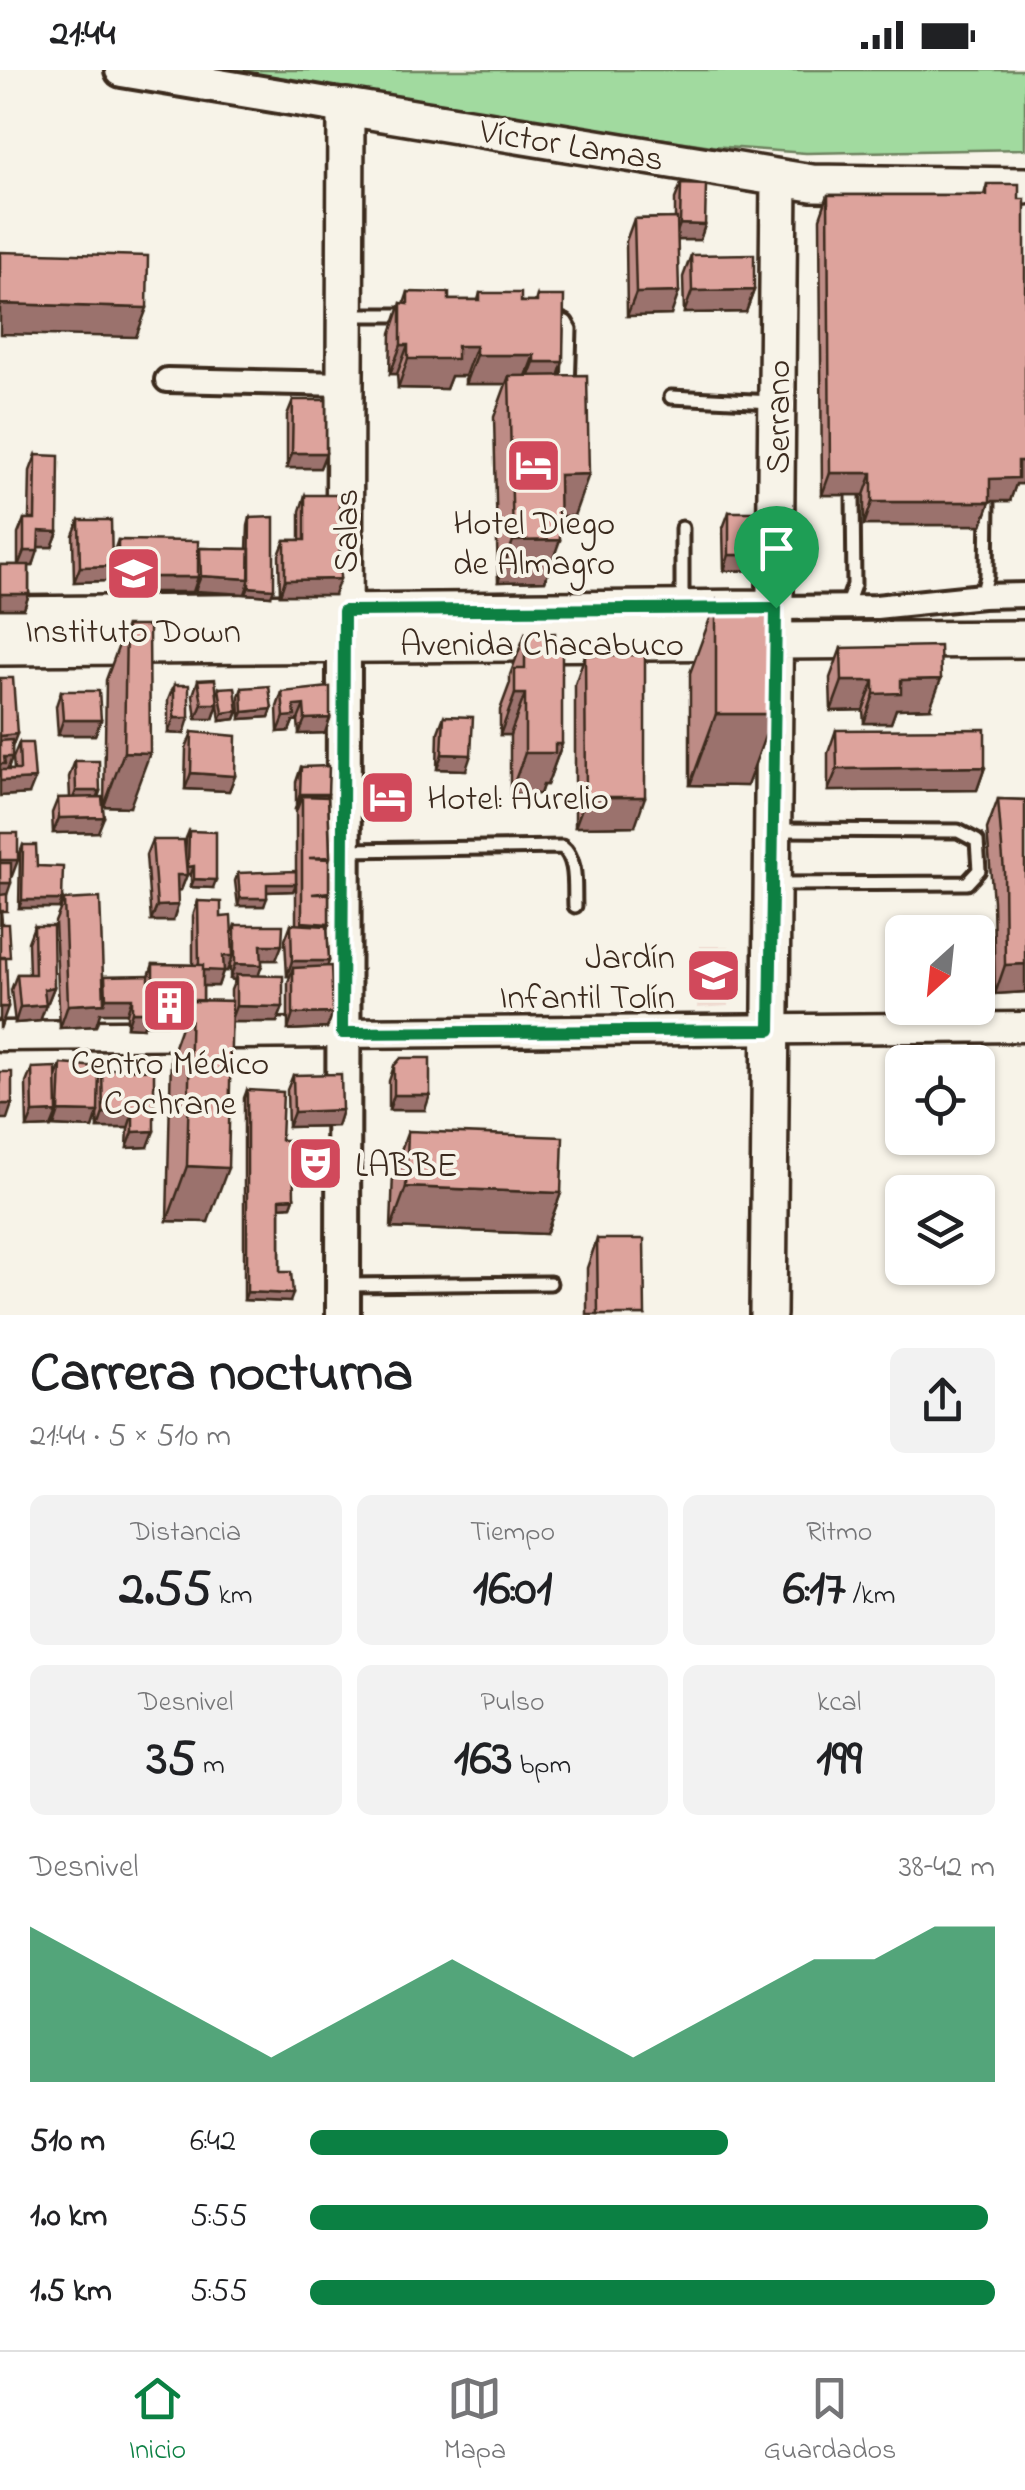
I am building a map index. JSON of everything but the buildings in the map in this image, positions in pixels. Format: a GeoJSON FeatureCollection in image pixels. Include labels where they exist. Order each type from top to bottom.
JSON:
{"type":"FeatureCollection","features":[{"type":"Feature","properties":{"kind":"main road","name":"Víctor Lamas"},"geometry":{"type":"LineString","coordinates":[[122,70],[779,179],[839,186],[1025,186]]}},
{"type":"Feature","properties":{"kind":"main road","name":"Salas"},"geometry":{"type":"LineString","coordinates":[[343,1300],[346,107]]}},
{"type":"Feature","properties":{"kind":"main road"},"geometry":{"type":"LineString","coordinates":[[779,179],[854,168],[1025,164]]}},
{"type":"Feature","properties":{"kind":"main road","name":"Serrano"},"geometry":{"type":"LineString","coordinates":[[768,1315],[779,179]]}},
{"type":"Feature","properties":{"kind":"main road","name":"Avenida Chacabuco"},"geometry":{"type":"LineString","coordinates":[[0,647],[682,608],[775,624]]}},
{"type":"Feature","properties":{"kind":"main road","name":"Avenida Chacabuco"},"geometry":{"type":"LineString","coordinates":[[0,615],[344,628],[775,624],[1025,639]]}},
{"type":"Feature","properties":{"kind":"street"},"geometry":{"type":"LineString","coordinates":[[166,380],[345,384]]}},
{"type":"Feature","properties":{"kind":"street","name":"Avenida Chacabuco"},"geometry":{"type":"LineString","coordinates":[[775,624],[846,607],[1025,595]]}},
{"type":"Feature","properties":{"kind":"street"},"geometry":{"type":"LineString","coordinates":[[0,1036],[1025,1027]]}},
{"type":"Feature","properties":{"kind":"lane"},"geometry":{"type":"LineString","coordinates":[[346,315],[419,314]]}},
{"type":"Feature","properties":{"kind":"lane"},"geometry":{"type":"LineString","coordinates":[[530,314],[558,316],[570,329],[568,393]]}},
{"type":"Feature","properties":{"kind":"lane"},"geometry":{"type":"LineString","coordinates":[[671,397],[777,402]]}},
{"type":"Feature","properties":{"kind":"lane"},"geometry":{"type":"LineString","coordinates":[[846,607],[854,585],[853,495]]}},
{"type":"Feature","properties":{"kind":"lane"},"geometry":{"type":"LineString","coordinates":[[982,596],[987,576],[988,501]]}},
{"type":"Feature","properties":{"kind":"lane"},"geometry":{"type":"LineString","coordinates":[[682,528],[682,608]]}},
{"type":"Feature","properties":{"kind":"lane"},"geometry":{"type":"LineString","coordinates":[[772,830],[958,831],[977,841],[979,870],[967,883],[772,884]]}},
{"type":"Feature","properties":{"kind":"lane"},"geometry":{"type":"LineString","coordinates":[[343,850],[562,846],[572,861],[575,906]]}},
{"type":"Feature","properties":{"kind":"lane"},"geometry":{"type":"LineString","coordinates":[[343,1300],[550,1283]]}},
{"type":"Feature","properties":{"kind":"shaded area","name":"Jardín Infantil Tolín"},"geometry":{"type":"Polygon","coordinates":[[[700,946],[729,946],[728,1006],[697,1008],[700,946]]]}},
{"type":"Feature","properties":{"kind":"green space"},"geometry":{"type":"Polygon","coordinates":[[[202,70],[1025,70],[1025,149],[806,153],[712,146],[202,70]]]}},
{"type":"Feature","properties":{"kind":"place","name":"Hotel Diego de Almagro"},"geometry":{"type":"Point","coordinates":[534,466]}},
{"type":"Feature","properties":{"kind":"place","name":"Instituto Down"},"geometry":{"type":"Point","coordinates":[133,574]}},
{"type":"Feature","properties":{"kind":"place","name":"Hotel: Aurelio"},"geometry":{"type":"Point","coordinates":[388,797]}},
{"type":"Feature","properties":{"kind":"place","name":"Jardín Infantil Tolín"},"geometry":{"type":"Point","coordinates":[714,976]}},
{"type":"Feature","properties":{"kind":"place","name":"Centro Médico Cochrane"},"geometry":{"type":"Point","coordinates":[170,1006]}},
{"type":"Feature","properties":{"kind":"place","name":"LABBE"},"geometry":{"type":"Point","coordinates":[316,1164]}},
{"type":"Feature","properties":{"kind":"route"},"geometry":{"type":"LineString","coordinates":[[776,608],[770,1030],[342,1033],[344,611],[776,608]]}}]}
